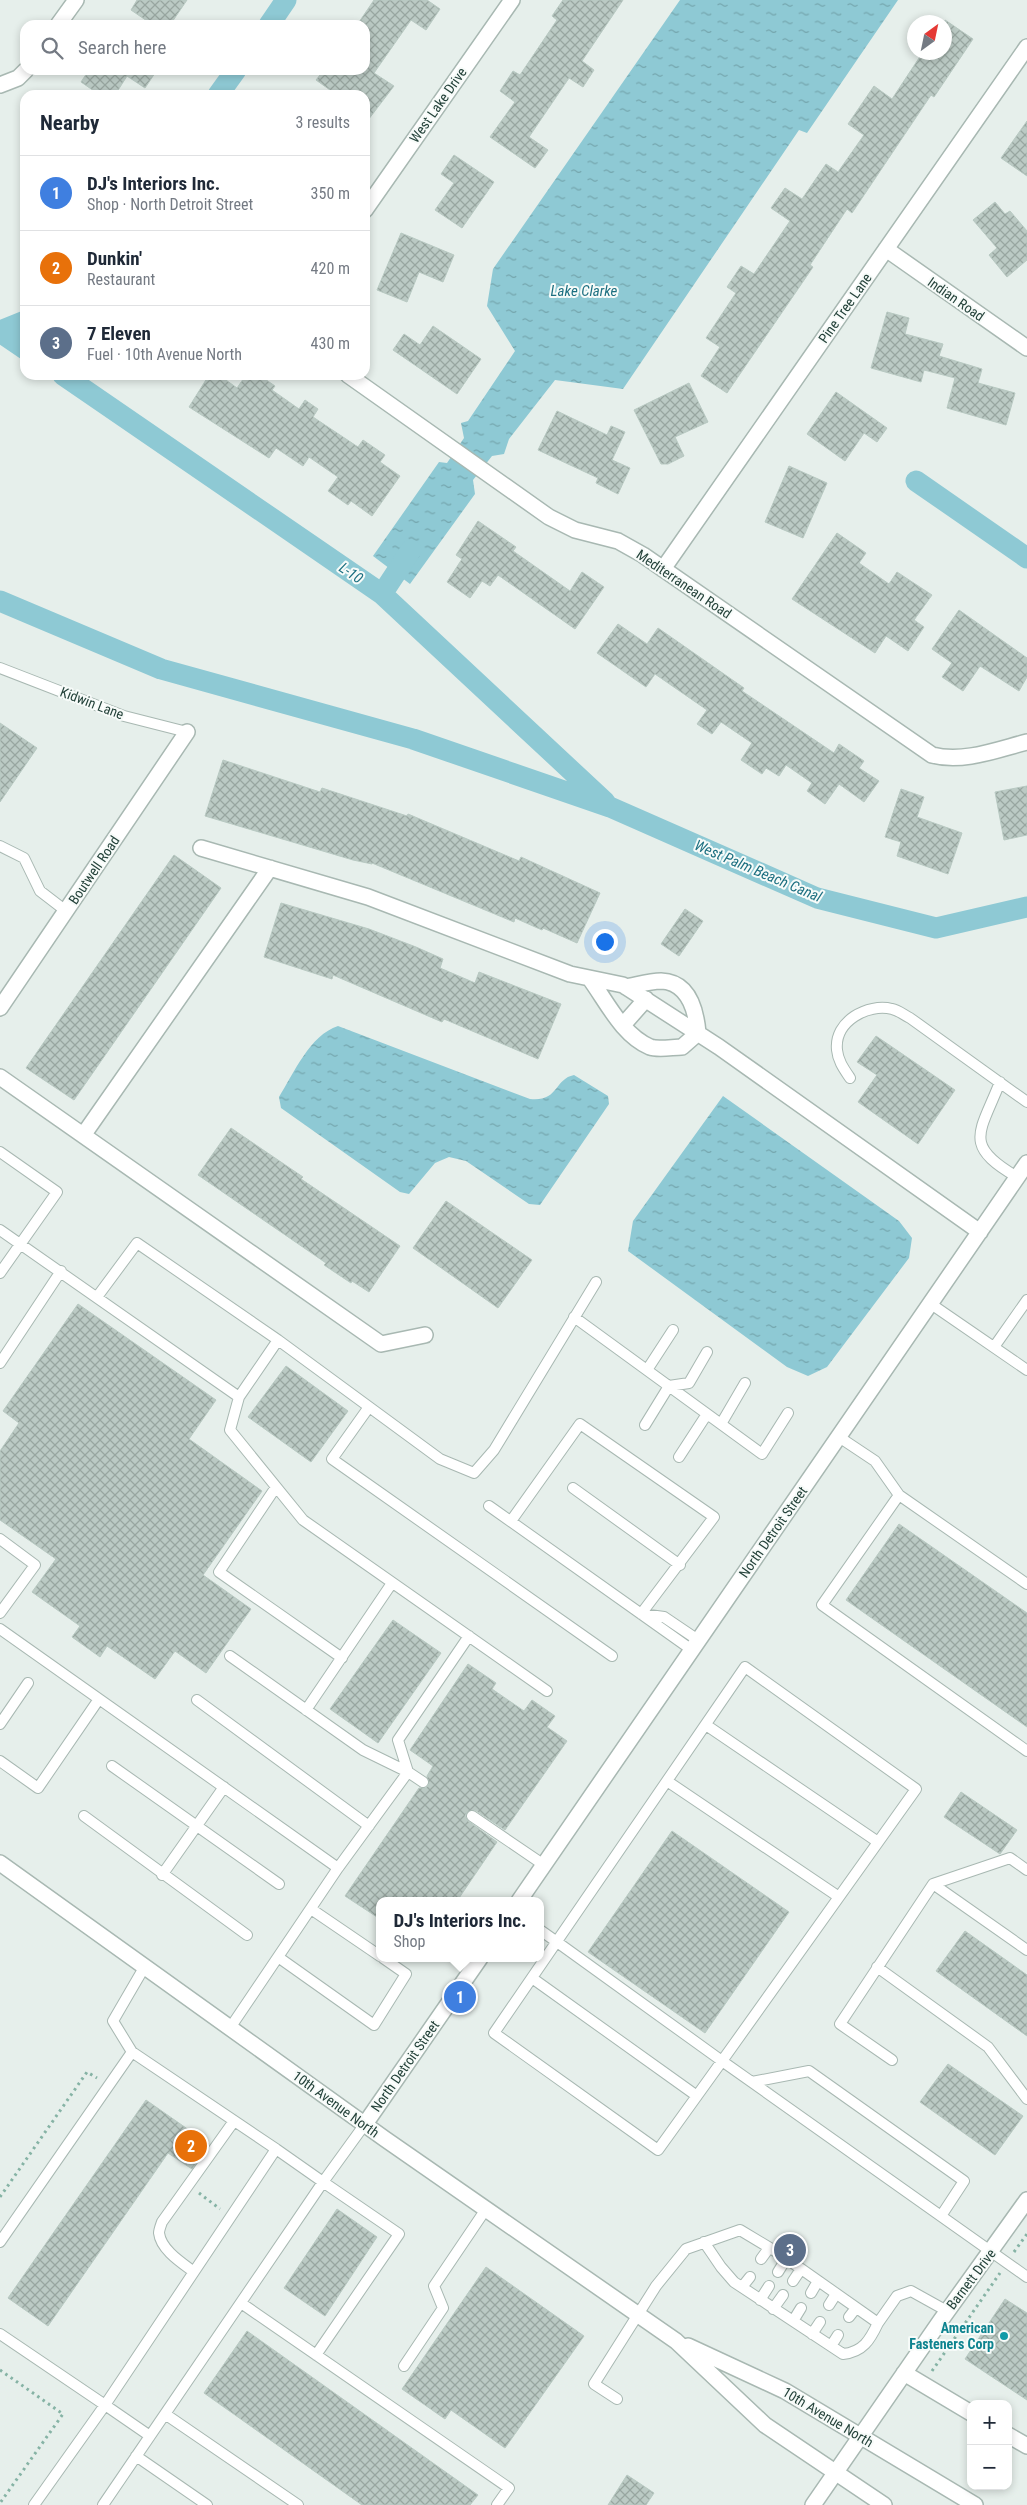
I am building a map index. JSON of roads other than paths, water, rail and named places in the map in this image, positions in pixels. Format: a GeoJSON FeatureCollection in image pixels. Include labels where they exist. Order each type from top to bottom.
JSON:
{"type":"FeatureCollection","features":[{"type":"Feature","properties":{"kind":"street"},"geometry":{"type":"LineString","coordinates":[[62,20],[76,0]]}},
{"type":"Feature","properties":{"kind":"street","name":"West Lake Drive"},"geometry":{"type":"LineString","coordinates":[[370,203],[512,0]]}},
{"type":"Feature","properties":{"kind":"street","name":"Pine Tree Lane"},"geometry":{"type":"LineString","coordinates":[[663,569],[1027,47]]}},
{"type":"Feature","properties":{"kind":"street"},"geometry":{"type":"LineString","coordinates":[[0,85],[20,75]]}},
{"type":"Feature","properties":{"kind":"street","name":"Indian Road"},"geometry":{"type":"LineString","coordinates":[[886,249],[1027,348]]}},
{"type":"Feature","properties":{"kind":"street","name":"Mediterranean Road"},"geometry":{"type":"LineString","coordinates":[[355,380],[561,524],[618,541],[643,555],[932,755],[946,759],[961,758],[1027,742]]}},
{"type":"Feature","properties":{"kind":"street","name":"Boutwell Road"},"geometry":{"type":"LineString","coordinates":[[0,1008],[187,732]]}},
{"type":"Feature","properties":{"kind":"street"},"geometry":{"type":"LineString","coordinates":[[201,848],[368,896],[570,974],[626,987],[698,1033],[980,1232]]}},
{"type":"Feature","properties":{"kind":"street"},"geometry":{"type":"LineString","coordinates":[[84,1134],[270,868]]}},
{"type":"Feature","properties":{"kind":"street"},"geometry":{"type":"LineString","coordinates":[[590,979],[623,1025],[636,1038],[652,1048],[682,1047],[698,1033]]}},
{"type":"Feature","properties":{"kind":"street"},"geometry":{"type":"LineString","coordinates":[[626,987],[662,981],[678,987],[689,995],[697,1022],[698,1033]]}},
{"type":"Feature","properties":{"kind":"street"},"geometry":{"type":"LineString","coordinates":[[623,1025],[646,999]]}},
{"type":"Feature","properties":{"kind":"street"},"geometry":{"type":"LineString","coordinates":[[0,1077],[84,1134],[381,1344],[425,1335]]}},
{"type":"Feature","properties":{"kind":"street","name":"North Detroit Street"},"geometry":{"type":"LineString","coordinates":[[522,1897],[1027,1163]]}},
{"type":"Feature","properties":{"kind":"street","name":"10th Avenue North"},"geometry":{"type":"LineString","coordinates":[[0,1863],[365,2124],[676,2341],[765,2425],[884,2505]]}},
{"type":"Feature","properties":{"kind":"street","name":"North Detroit Street"},"geometry":{"type":"LineString","coordinates":[[365,2124],[477,1962]]}},
{"type":"Feature","properties":{"kind":"street","name":"Barnett Drive"},"geometry":{"type":"LineString","coordinates":[[813,2505],[947,2311],[1027,2200]]}},
{"type":"Feature","properties":{"kind":"street","name":"10th Avenue North"},"geometry":{"type":"LineString","coordinates":[[676,2341],[785,2391],[975,2505]]}},
{"type":"Feature","properties":{"kind":"street"},"geometry":{"type":"LineString","coordinates":[[904,2373],[967,2411]]}},
{"type":"Feature","properties":{"kind":"street"},"geometry":{"type":"LineString","coordinates":[[1012,2437],[1027,2446]]}},
{"type":"Feature","properties":{"kind":"lane","name":"Kidwin Lane"},"geometry":{"type":"LineString","coordinates":[[0,668],[124,716],[187,732]]}},
{"type":"Feature","properties":{"kind":"lane"},"geometry":{"type":"LineString","coordinates":[[0,846],[24,858],[40,891],[66,911]]}},
{"type":"Feature","properties":{"kind":"lane"},"geometry":{"type":"LineString","coordinates":[[850,1078],[840,1063],[836,1047],[840,1033],[848,1021],[860,1011],[875,1008],[893,1009],[910,1018],[1023,1099],[1027,1087]]}},
{"type":"Feature","properties":{"kind":"lane"},"geometry":{"type":"LineString","coordinates":[[1000,1082],[981,1128],[979,1142],[984,1154],[1017,1177]]}},
{"type":"Feature","properties":{"kind":"lane"},"geometry":{"type":"LineString","coordinates":[[0,1152],[58,1192],[0,1273]]}},
{"type":"Feature","properties":{"kind":"lane"},"geometry":{"type":"LineString","coordinates":[[0,1230],[239,1397]]}},
{"type":"Feature","properties":{"kind":"lane"},"geometry":{"type":"LineString","coordinates":[[97,1297],[137,1243],[278,1340],[440,1459],[474,1473],[494,1450],[596,1282]]}},
{"type":"Feature","properties":{"kind":"lane"},"geometry":{"type":"LineString","coordinates":[[0,1362],[61,1271]]}},
{"type":"Feature","properties":{"kind":"lane"},"geometry":{"type":"LineString","coordinates":[[994,1347],[1027,1300]]}},
{"type":"Feature","properties":{"kind":"lane"},"geometry":{"type":"LineString","coordinates":[[930,1304],[1027,1370]]}},
{"type":"Feature","properties":{"kind":"lane"},"geometry":{"type":"LineString","coordinates":[[574,1318],[762,1454],[788,1413]]}},
{"type":"Feature","properties":{"kind":"lane"},"geometry":{"type":"LineString","coordinates":[[647,1370],[674,1330]]}},
{"type":"Feature","properties":{"kind":"lane"},"geometry":{"type":"LineString","coordinates":[[278,1340],[239,1397],[230,1430],[302,1520],[547,1690]]}},
{"type":"Feature","properties":{"kind":"lane"},"geometry":{"type":"LineString","coordinates":[[645,1425],[669,1386],[689,1383],[708,1352]]}},
{"type":"Feature","properties":{"kind":"lane"},"geometry":{"type":"LineString","coordinates":[[721,1424],[745,1383]]}},
{"type":"Feature","properties":{"kind":"lane"},"geometry":{"type":"LineString","coordinates":[[369,1407],[332,1459],[612,1656]]}},
{"type":"Feature","properties":{"kind":"lane"},"geometry":{"type":"LineString","coordinates":[[679,1457],[707,1414]]}},
{"type":"Feature","properties":{"kind":"lane"},"geometry":{"type":"LineString","coordinates":[[511,1521],[580,1424],[714,1517],[680,1565],[641,1614]]}},
{"type":"Feature","properties":{"kind":"lane"},"geometry":{"type":"LineString","coordinates":[[839,1437],[875,1461],[900,1495],[1027,1584]]}},
{"type":"Feature","properties":{"kind":"lane"},"geometry":{"type":"LineString","coordinates":[[276,1487],[219,1572],[342,1658]]}},
{"type":"Feature","properties":{"kind":"lane"},"geometry":{"type":"LineString","coordinates":[[572,1488],[680,1565]]}},
{"type":"Feature","properties":{"kind":"lane"},"geometry":{"type":"LineString","coordinates":[[900,1495],[822,1605],[1027,1751]]}},
{"type":"Feature","properties":{"kind":"lane"},"geometry":{"type":"LineString","coordinates":[[489,1506],[641,1614],[695,1645]]}},
{"type":"Feature","properties":{"kind":"lane"},"geometry":{"type":"LineString","coordinates":[[0,1539],[35,1565],[0,1613]]}},
{"type":"Feature","properties":{"kind":"lane"},"geometry":{"type":"LineString","coordinates":[[306,1710],[392,1583]]}},
{"type":"Feature","properties":{"kind":"lane"},"geometry":{"type":"LineString","coordinates":[[0,1629],[338,1868]]}},
{"type":"Feature","properties":{"kind":"lane"},"geometry":{"type":"LineString","coordinates":[[408,1772],[398,1740],[469,1636]]}},
{"type":"Feature","properties":{"kind":"lane"},"geometry":{"type":"LineString","coordinates":[[230,1656],[363,1750],[408,1772],[423,1782]]}},
{"type":"Feature","properties":{"kind":"lane"},"geometry":{"type":"LineString","coordinates":[[543,1962],[494,2033],[658,2150],[916,1789],[745,1667],[544,1961]]}},
{"type":"Feature","properties":{"kind":"lane"},"geometry":{"type":"LineString","coordinates":[[0,1724],[28,1682]]}},
{"type":"Feature","properties":{"kind":"lane"},"geometry":{"type":"LineString","coordinates":[[0,1762],[38,1788],[99,1699]]}},
{"type":"Feature","properties":{"kind":"lane"},"geometry":{"type":"LineString","coordinates":[[197,1700],[369,1826]]}},
{"type":"Feature","properties":{"kind":"lane"},"geometry":{"type":"LineString","coordinates":[[706,1724],[878,1842]]}},
{"type":"Feature","properties":{"kind":"lane"},"geometry":{"type":"LineString","coordinates":[[112,1766],[279,1884]]}},
{"type":"Feature","properties":{"kind":"lane"},"geometry":{"type":"LineString","coordinates":[[230,2028],[338,1868],[408,1772]]}},
{"type":"Feature","properties":{"kind":"lane"},"geometry":{"type":"LineString","coordinates":[[667,1781],[839,1897]]}},
{"type":"Feature","properties":{"kind":"lane"},"geometry":{"type":"LineString","coordinates":[[162,1874],[224,1787]]}},
{"type":"Feature","properties":{"kind":"lane"},"geometry":{"type":"LineString","coordinates":[[84,1816],[247,1935]]}},
{"type":"Feature","properties":{"kind":"lane"},"geometry":{"type":"LineString","coordinates":[[472,1816],[544,1865]]}},
{"type":"Feature","properties":{"kind":"lane"},"geometry":{"type":"LineString","coordinates":[[892,2060],[840,2024],[933,1884],[1010,1858],[1027,1870]]}},
{"type":"Feature","properties":{"kind":"lane"},"geometry":{"type":"LineString","coordinates":[[933,1884],[1027,1950]]}},
{"type":"Feature","properties":{"kind":"lane"},"geometry":{"type":"LineString","coordinates":[[311,1909],[376,1953]]}},
{"type":"Feature","properties":{"kind":"lane"},"geometry":{"type":"LineString","coordinates":[[544,1933],[991,2252],[1025,2272]]}},
{"type":"Feature","properties":{"kind":"lane"},"geometry":{"type":"LineString","coordinates":[[278,1957],[374,2025],[406,1974],[389,1962]]}},
{"type":"Feature","properties":{"kind":"lane"},"geometry":{"type":"LineString","coordinates":[[145,1966],[113,2021],[132,2052],[399,2234],[316,2355]]}},
{"type":"Feature","properties":{"kind":"lane"},"geometry":{"type":"LineString","coordinates":[[877,1967],[988,2047],[1027,2099]]}},
{"type":"Feature","properties":{"kind":"lane"},"geometry":{"type":"LineString","coordinates":[[532,1978],[697,2096]]}},
{"type":"Feature","properties":{"kind":"lane"},"geometry":{"type":"LineString","coordinates":[[0,2242],[132,2052]]}},
{"type":"Feature","properties":{"kind":"lane"},"geometry":{"type":"LineString","coordinates":[[752,2082],[809,2071],[964,2181],[941,2216]]}},
{"type":"Feature","properties":{"kind":"lane"},"geometry":{"type":"LineString","coordinates":[[194,2272],[173,2256],[159,2233],[162,2222],[234,2121]]}},
{"type":"Feature","properties":{"kind":"lane"},"geometry":{"type":"LineString","coordinates":[[103,2505],[323,2182],[365,2124]]}},
{"type":"Feature","properties":{"kind":"lane"},"geometry":{"type":"LineString","coordinates":[[34,2505],[105,2406],[276,2149]]}},
{"type":"Feature","properties":{"kind":"lane"},"geometry":{"type":"LineString","coordinates":[[404,2366],[443,2308],[434,2286],[486,2209]]}},
{"type":"Feature","properties":{"kind":"lane"},"geometry":{"type":"LineString","coordinates":[[617,2399],[594,2384],[656,2286],[686,2249],[740,2230],[801,2269],[878,2323]]}},
{"type":"Feature","properties":{"kind":"lane"},"geometry":{"type":"LineString","coordinates":[[704,2242],[721,2268],[742,2287],[843,2354],[854,2353],[868,2342],[878,2323],[897,2296],[911,2291],[947,2311]]}},
{"type":"Feature","properties":{"kind":"lane"},"geometry":{"type":"LineString","coordinates":[[761,2260],[769,2248]]}},
{"type":"Feature","properties":{"kind":"lane"},"geometry":{"type":"LineString","coordinates":[[778,2272],[786,2259]]}},
{"type":"Feature","properties":{"kind":"lane"},"geometry":{"type":"LineString","coordinates":[[792,2281],[801,2269]]}},
{"type":"Feature","properties":{"kind":"lane"},"geometry":{"type":"LineString","coordinates":[[742,2287],[750,2277]]}},
{"type":"Feature","properties":{"kind":"lane"},"geometry":{"type":"LineString","coordinates":[[811,2293],[818,2281]]}},
{"type":"Feature","properties":{"kind":"lane"},"geometry":{"type":"LineString","coordinates":[[760,2300],[769,2286]]}},
{"type":"Feature","properties":{"kind":"lane"},"geometry":{"type":"LineString","coordinates":[[829,2305],[836,2294]]}},
{"type":"Feature","properties":{"kind":"lane"},"geometry":{"type":"LineString","coordinates":[[773,2308],[783,2295]]}},
{"type":"Feature","properties":{"kind":"lane"},"geometry":{"type":"LineString","coordinates":[[241,2303],[508,2488],[497,2505]]}},
{"type":"Feature","properties":{"kind":"lane"},"geometry":{"type":"LineString","coordinates":[[792,2321],[801,2308]]}},
{"type":"Feature","properties":{"kind":"lane"},"geometry":{"type":"LineString","coordinates":[[849,2317],[856,2308]]}},
{"type":"Feature","properties":{"kind":"lane"},"geometry":{"type":"LineString","coordinates":[[812,2334],[820,2322]]}},
{"type":"Feature","properties":{"kind":"lane"},"geometry":{"type":"LineString","coordinates":[[0,2334],[150,2436]]}},
{"type":"Feature","properties":{"kind":"lane"},"geometry":{"type":"LineString","coordinates":[[831,2346],[838,2335]]}},
{"type":"Feature","properties":{"kind":"lane"},"geometry":{"type":"LineString","coordinates":[[165,2414],[298,2505]]}},
{"type":"Feature","properties":{"kind":"lane"},"geometry":{"type":"LineString","coordinates":[[136,2456],[207,2505]]}},
{"type":"Feature","properties":{"kind":"water","name":"Lake Clarke"},"geometry":{"type":"Polygon","coordinates":[[[680,0],[898,0],[807,133],[799,130],[623,389],[555,380],[509,439],[504,454],[492,456],[473,480],[475,494],[410,584],[373,556],[439,462],[447,463],[464,438],[461,423],[468,421],[515,351],[487,306],[493,269],[680,0]]]}},
{"type":"Feature","properties":{"kind":"water"},"geometry":{"type":"Polygon","coordinates":[[[338,1026],[530,1099],[546,1097],[568,1077],[574,1075],[608,1096],[609,1104],[540,1205],[529,1204],[466,1161],[449,1157],[435,1163],[409,1194],[400,1192],[281,1108],[279,1097],[297,1066],[319,1038],[338,1026]]]}},
{"type":"Feature","properties":{"kind":"water"},"geometry":{"type":"Polygon","coordinates":[[[723,1096],[899,1221],[912,1238],[909,1258],[827,1367],[808,1376],[787,1367],[628,1251],[633,1221],[723,1096]]]}},
{"type":"Feature","properties":{"kind":"waterway"},"geometry":{"type":"LineString","coordinates":[[272,20],[286,0]]}},
{"type":"Feature","properties":{"kind":"waterway"},"geometry":{"type":"LineString","coordinates":[[222,90],[232,75]]}},
{"type":"Feature","properties":{"kind":"waterway"},"geometry":{"type":"LineString","coordinates":[[0,331],[20,323]]}},
{"type":"Feature","properties":{"kind":"waterway","name":"L-10"},"geometry":{"type":"LineString","coordinates":[[0,332],[20,346]]}},
{"type":"Feature","properties":{"kind":"waterway","name":"L-10"},"geometry":{"type":"LineString","coordinates":[[70,380],[382,594],[605,802]]}},
{"type":"Feature","properties":{"kind":"waterway"},"geometry":{"type":"LineString","coordinates":[[916,481],[1027,558]]}},
{"type":"Feature","properties":{"kind":"waterway"},"geometry":{"type":"LineString","coordinates":[[382,594],[411,550]]}},
{"type":"Feature","properties":{"kind":"waterway","name":"West Palm Beach Canal"},"geometry":{"type":"LineString","coordinates":[[0,601],[161,669],[413,739],[610,807],[817,898],[936,928],[1027,907]]}},
{"type":"Feature","properties":{"kind":"place","name":"DJ's Interiors Inc."},"geometry":{"type":"Point","coordinates":[460,1997]}},
{"type":"Feature","properties":{"kind":"place","name":"Dunkin'"},"geometry":{"type":"Point","coordinates":[191,2146]}},
{"type":"Feature","properties":{"kind":"place","name":"7 Eleven"},"geometry":{"type":"Point","coordinates":[790,2250]}},
{"type":"Feature","properties":{"kind":"place","name":"American Fasteners Corp"},"geometry":{"type":"Point","coordinates":[1004,2336]}}]}
